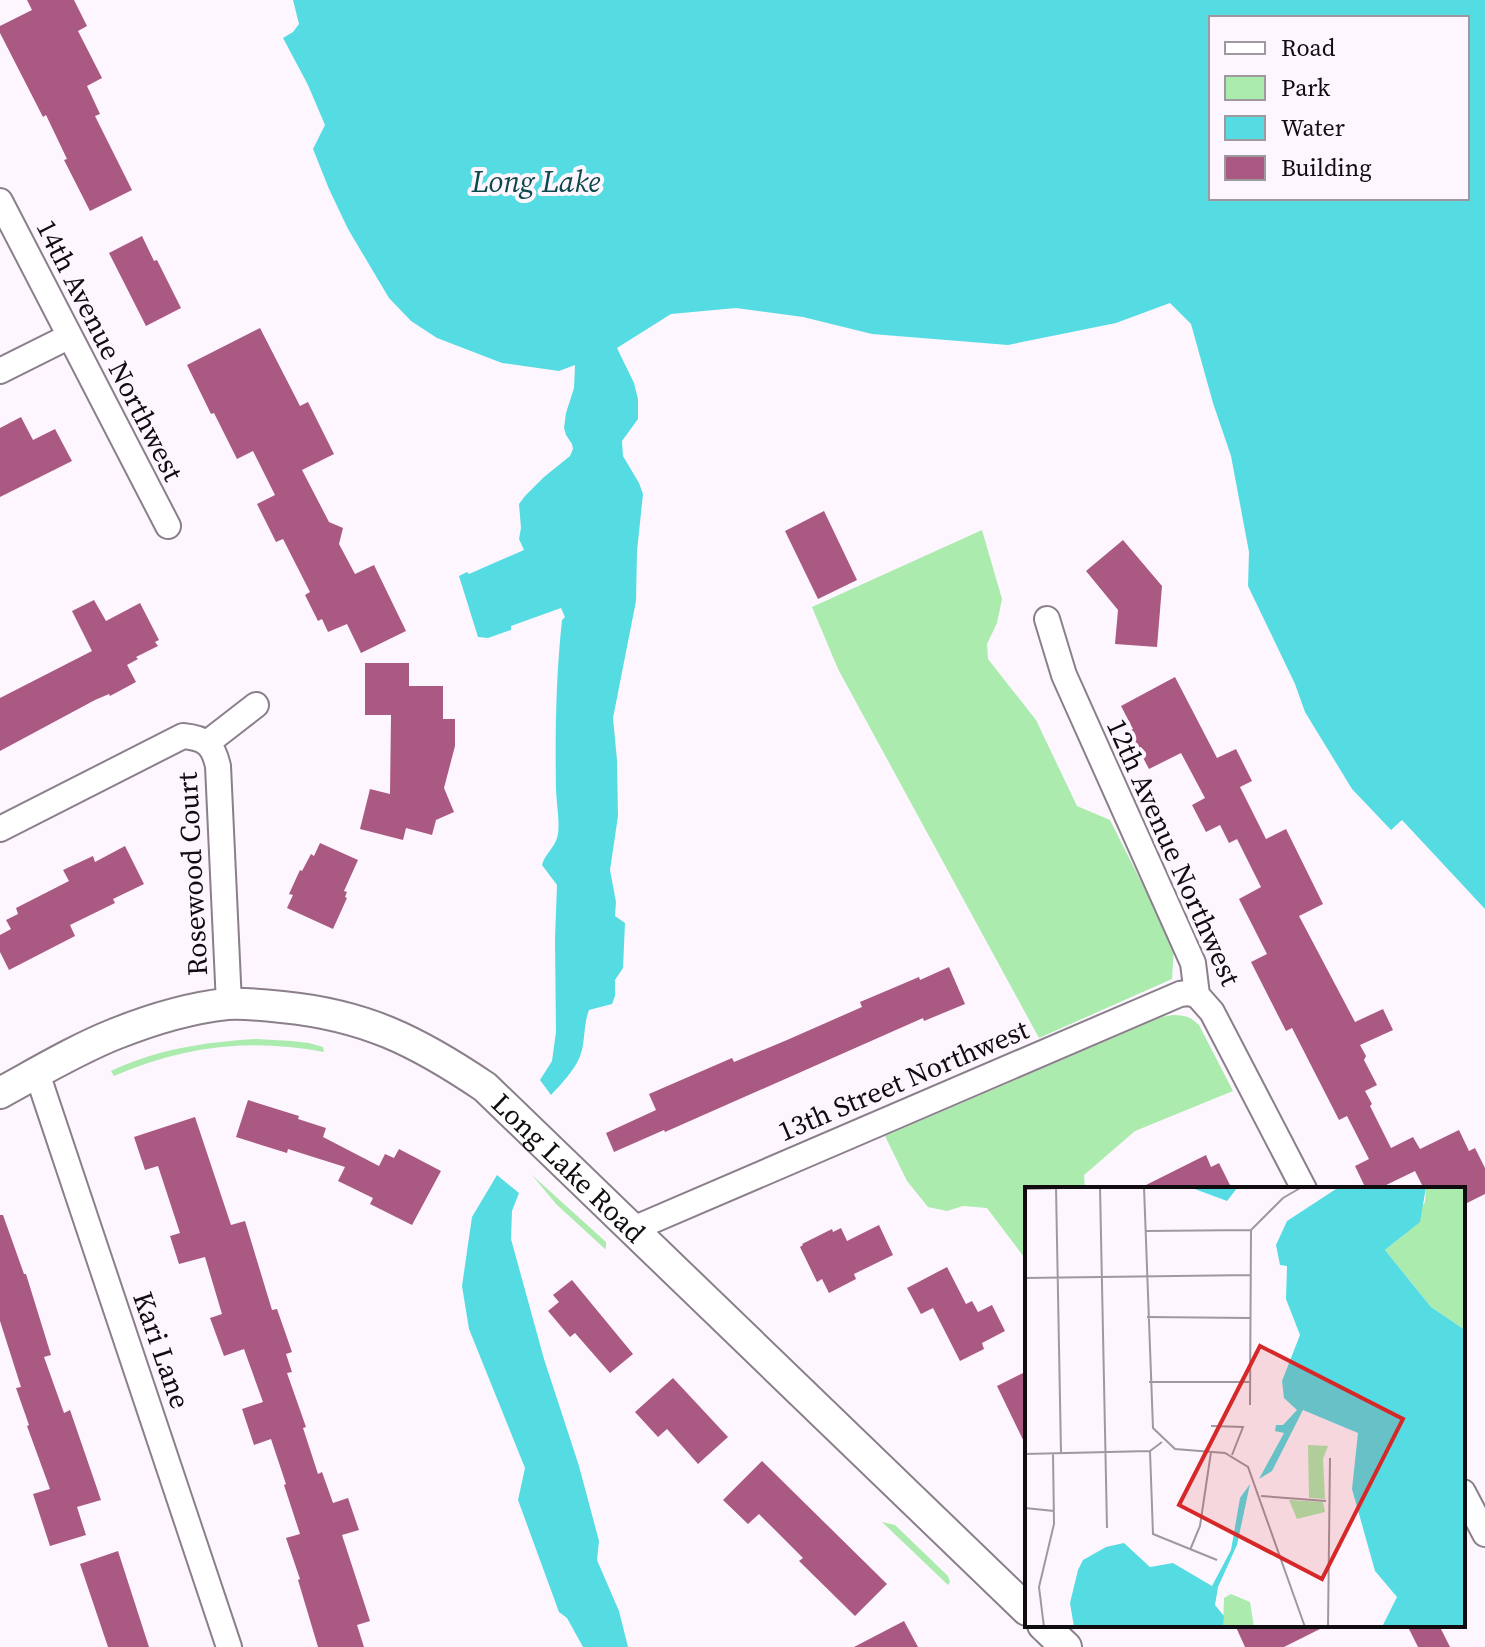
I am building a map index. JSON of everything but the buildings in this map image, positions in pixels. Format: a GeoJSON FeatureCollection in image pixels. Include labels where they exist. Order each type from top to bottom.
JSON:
{"type":"FeatureCollection","features":[{"type":"Feature","properties":{"kind":"street","name":"14th Avenue Northwest"},"geometry":{"type":"LineString","coordinates":[[0,201],[168,526]]}},
{"type":"Feature","properties":{"kind":"street"},"geometry":{"type":"LineString","coordinates":[[0,371],[68,337]]}},
{"type":"Feature","properties":{"kind":"street","name":"12th Avenue Northwest"},"geometry":{"type":"LineString","coordinates":[[1047,619],[1064,675],[1193,963],[1197,995],[1212,1012],[1303,1187]]}},
{"type":"Feature","properties":{"kind":"street","name":"Rosewood Court"},"geometry":{"type":"LineString","coordinates":[[207,743],[256,705]]}},
{"type":"Feature","properties":{"kind":"street","name":"Rosewood Court"},"geometry":{"type":"LineString","coordinates":[[0,829],[183,736],[197,737],[207,743],[215,753],[218,766],[229,1004]]}},
{"type":"Feature","properties":{"kind":"street","name":"13th Street Northwest"},"geometry":{"type":"LineString","coordinates":[[633,1229],[1180,994],[1197,995]]}},
{"type":"Feature","properties":{"kind":"street","name":"Long Lake Road"},"geometry":{"type":"LineString","coordinates":[[0,1093],[124,1031],[158,1019],[229,1004],[315,1010],[363,1022],[409,1040],[485,1087],[1025,1608]]}},
{"type":"Feature","properties":{"kind":"street","name":"Kari Lane"},"geometry":{"type":"LineString","coordinates":[[37,1073],[229,1647]]}},
{"type":"Feature","properties":{"kind":"street"},"geometry":{"type":"LineString","coordinates":[[1465,1496],[1485,1534]]}},
{"type":"Feature","properties":{"kind":"street"},"geometry":{"type":"LineString","coordinates":[[1045,1627],[1066,1647]]}},
{"type":"Feature","properties":{"kind":"green space"},"geometry":{"type":"Polygon","coordinates":[[[982,530],[1002,599],[997,623],[987,644],[988,659],[1036,720],[1077,806],[1110,820],[1174,947],[1172,979],[1039,1038],[838,669],[812,607],[982,530]]]}},
{"type":"Feature","properties":{"kind":"green space"},"geometry":{"type":"Polygon","coordinates":[[[1181,1015],[1199,1025],[1233,1091],[1135,1131],[1084,1175],[1085,1187],[1025,1187],[1025,1258],[987,1208],[963,1206],[947,1211],[928,1207],[907,1181],[885,1136],[1162,1017],[1181,1015]]]}},
{"type":"Feature","properties":{"kind":"green space"},"geometry":{"type":"Polygon","coordinates":[[[257,1039],[309,1043],[323,1047],[324,1052],[269,1046],[217,1048],[166,1058],[114,1076],[111,1071],[146,1057],[182,1048],[257,1039]]]}},
{"type":"Feature","properties":{"kind":"green space"},"geometry":{"type":"Polygon","coordinates":[[[532,1175],[606,1242],[605,1249],[556,1204],[532,1175]]]}},
{"type":"Feature","properties":{"kind":"green space"},"geometry":{"type":"Polygon","coordinates":[[[882,1522],[895,1525],[948,1576],[948,1585],[882,1522]]]}},
{"type":"Feature","properties":{"kind":"water","name":"Long Lake"},"geometry":{"type":"Polygon","coordinates":[[[293,0],[1485,0],[1485,909],[1402,820],[1391,830],[1352,789],[1305,712],[1295,684],[1248,586],[1249,552],[1231,456],[1191,324],[1170,303],[1116,323],[1008,345],[872,334],[803,317],[736,308],[671,314],[617,348],[638,399],[638,419],[622,441],[623,456],[643,494],[636,601],[613,718],[618,816],[610,870],[616,902],[615,916],[625,923],[623,968],[615,980],[612,1004],[589,1010],[580,1056],[570,1074],[551,1095],[540,1080],[552,1061],[556,1032],[557,885],[542,865],[558,833],[556,704],[562,620],[565,617],[561,608],[511,626],[511,630],[488,638],[478,637],[459,576],[524,550],[519,539],[519,504],[544,477],[570,456],[573,449],[564,428],[574,388],[575,365],[559,371],[502,363],[437,338],[411,321],[389,298],[348,229],[313,149],[325,125],[283,38],[299,24],[293,0]]]}},
{"type":"Feature","properties":{"kind":"water"},"geometry":{"type":"Polygon","coordinates":[[[497,1175],[519,1193],[512,1211],[511,1239],[544,1359],[579,1466],[599,1541],[597,1560],[619,1611],[628,1647],[583,1647],[567,1618],[559,1612],[518,1500],[525,1468],[469,1329],[462,1286],[472,1217],[497,1175]]]}}]}
